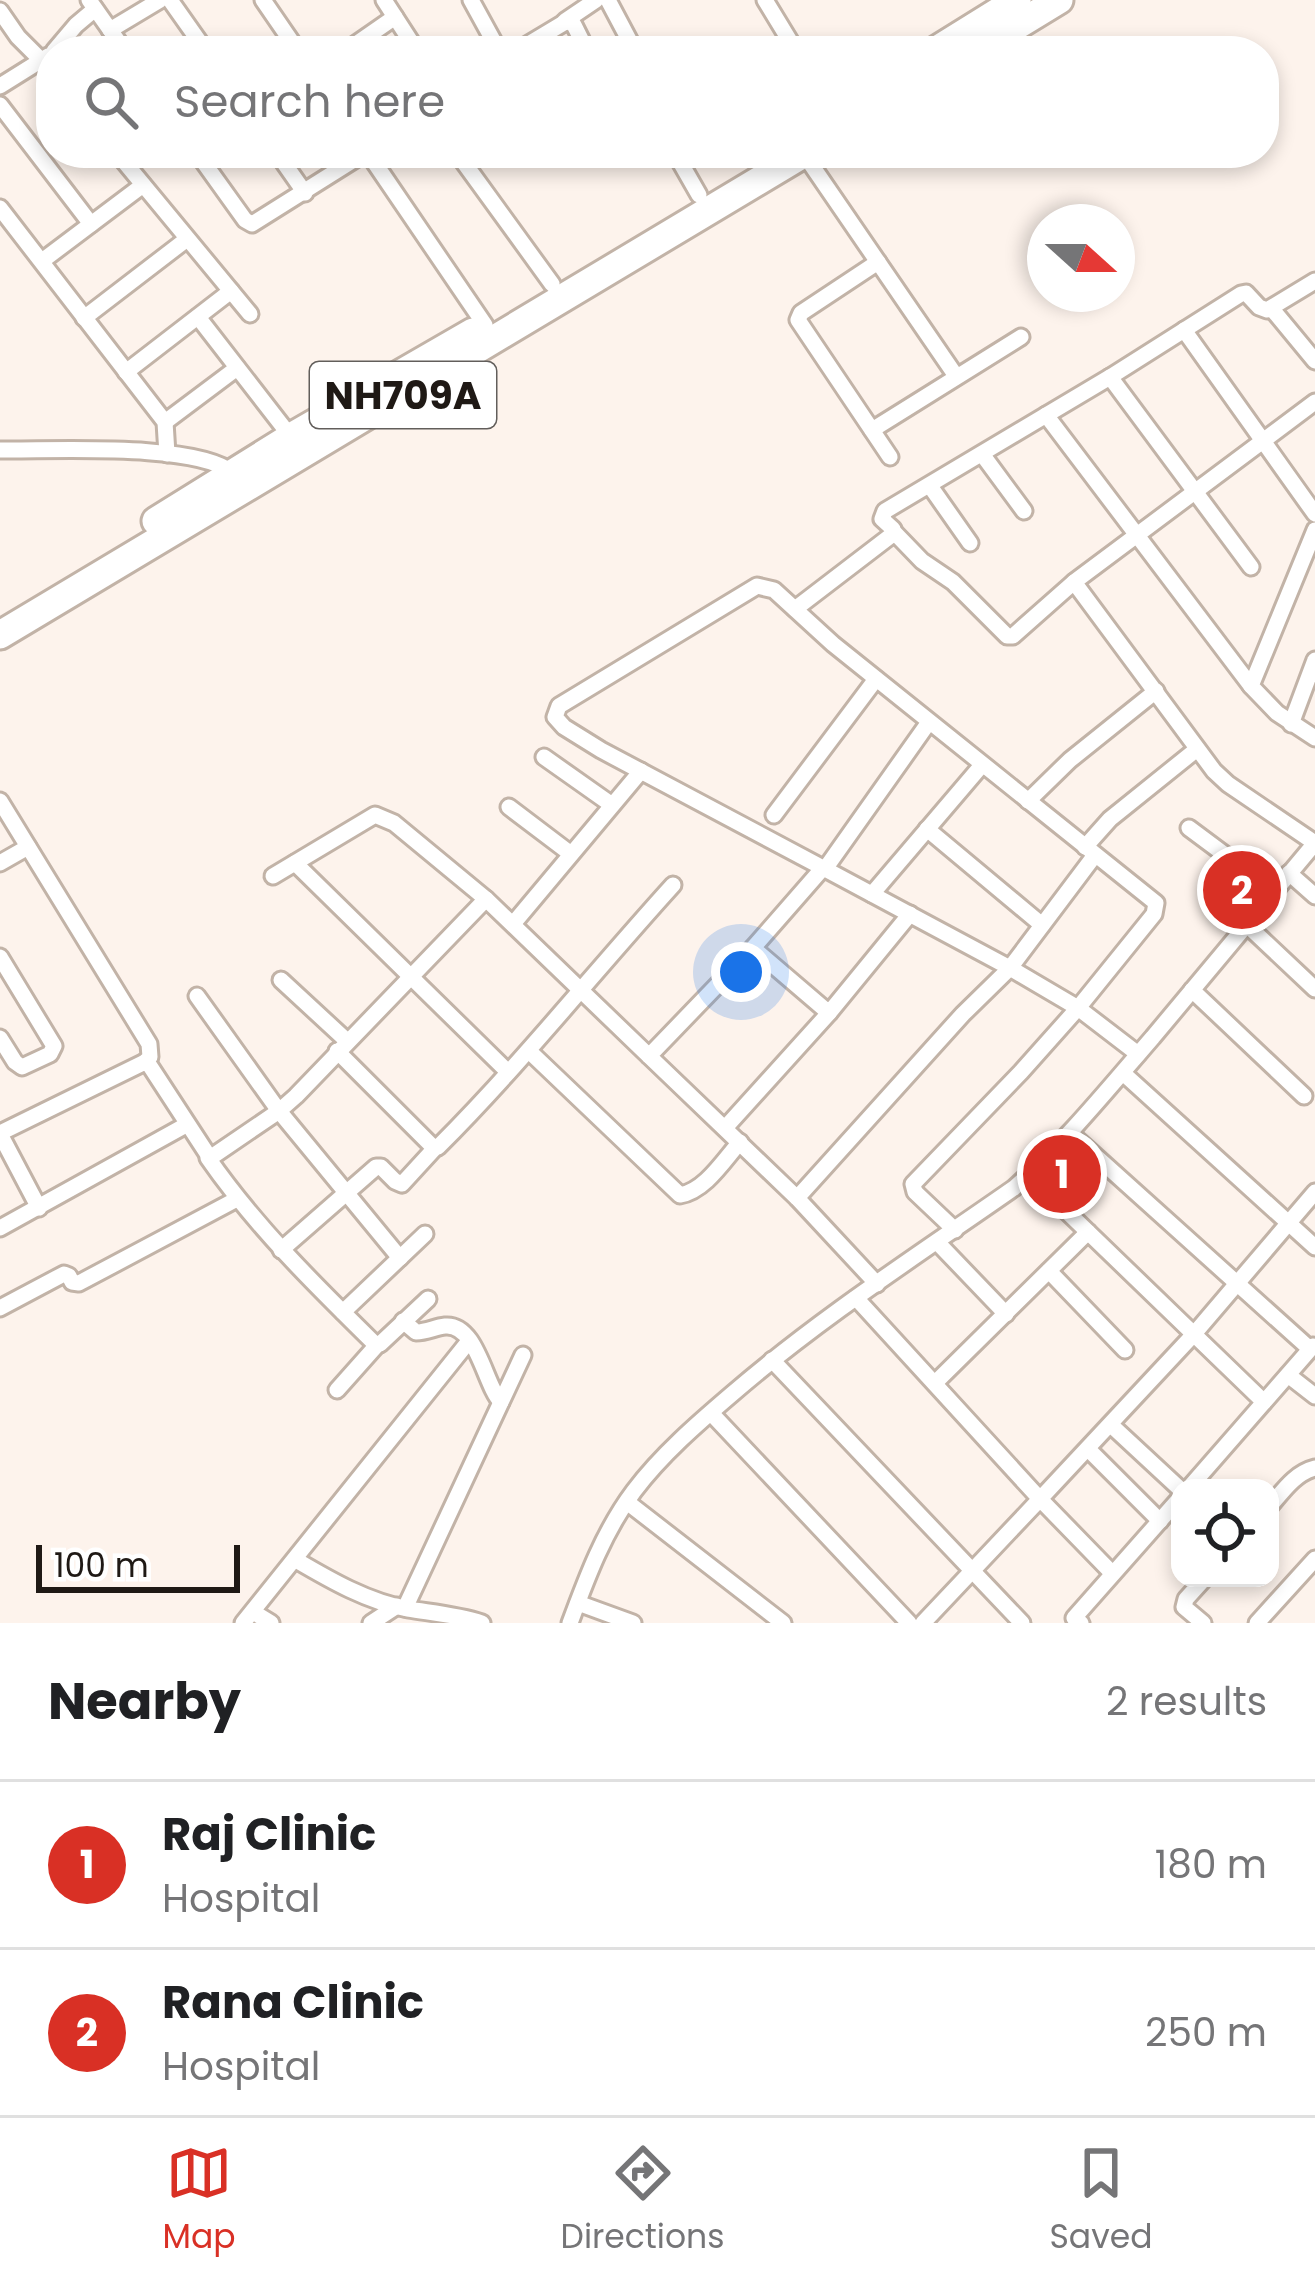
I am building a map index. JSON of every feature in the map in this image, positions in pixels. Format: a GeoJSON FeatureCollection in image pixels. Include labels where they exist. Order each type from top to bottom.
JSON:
{"type":"FeatureCollection","features":[{"type":"Feature","properties":{"kind":"highway"},"geometry":{"type":"LineString","coordinates":[[959,36],[1017,0]]}},
{"type":"Feature","properties":{"kind":"highway"},"geometry":{"type":"LineString","coordinates":[[1000,36],[1059,0]]}},
{"type":"Feature","properties":{"kind":"highway","name":"NH709A"},"geometry":{"type":"LineString","coordinates":[[0,635],[238,481],[291,437],[745,168]]}},
{"type":"Feature","properties":{"kind":"highway","name":"NH709A"},"geometry":{"type":"LineString","coordinates":[[0,619],[779,168]]}},
{"type":"Feature","properties":{"kind":"street"},"geometry":{"type":"LineString","coordinates":[[110,30],[160,0]]}},
{"type":"Feature","properties":{"kind":"street"},"geometry":{"type":"LineString","coordinates":[[170,0],[195,36]]}},
{"type":"Feature","properties":{"kind":"street"},"geometry":{"type":"LineString","coordinates":[[263,0],[288,36]]}},
{"type":"Feature","properties":{"kind":"street"},"geometry":{"type":"LineString","coordinates":[[384,0],[407,36]]}},
{"type":"Feature","properties":{"kind":"street"},"geometry":{"type":"LineString","coordinates":[[471,0],[491,36]]}},
{"type":"Feature","properties":{"kind":"street"},"geometry":{"type":"LineString","coordinates":[[559,0],[580,36]]}},
{"type":"Feature","properties":{"kind":"street"},"geometry":{"type":"LineString","coordinates":[[540,36],[596,0]]}},
{"type":"Feature","properties":{"kind":"street"},"geometry":{"type":"LineString","coordinates":[[608,0],[627,36]]}},
{"type":"Feature","properties":{"kind":"street"},"geometry":{"type":"LineString","coordinates":[[765,0],[787,36]]}},
{"type":"Feature","properties":{"kind":"street"},"geometry":{"type":"LineString","coordinates":[[68,36],[92,5],[114,36]]}},
{"type":"Feature","properties":{"kind":"street"},"geometry":{"type":"LineString","coordinates":[[0,11],[18,37],[36,49]]}},
{"type":"Feature","properties":{"kind":"street"},"geometry":{"type":"LineString","coordinates":[[368,36],[395,17]]}},
{"type":"Feature","properties":{"kind":"street"},"geometry":{"type":"LineString","coordinates":[[0,86],[36,67]]}},
{"type":"Feature","properties":{"kind":"street"},"geometry":{"type":"LineString","coordinates":[[0,105],[36,152]]}},
{"type":"Feature","properties":{"kind":"street"},"geometry":{"type":"LineString","coordinates":[[48,168],[91,224]]}},
{"type":"Feature","properties":{"kind":"street"},"geometry":{"type":"LineString","coordinates":[[129,168],[250,314]]}},
{"type":"Feature","properties":{"kind":"street"},"geometry":{"type":"LineString","coordinates":[[208,168],[248,223],[258,222],[344,168]]}},
{"type":"Feature","properties":{"kind":"street"},"geometry":{"type":"LineString","coordinates":[[288,168],[305,193]]}},
{"type":"Feature","properties":{"kind":"street"},"geometry":{"type":"LineString","coordinates":[[377,168],[485,325]]}},
{"type":"Feature","properties":{"kind":"street"},"geometry":{"type":"LineString","coordinates":[[468,168],[552,284]]}},
{"type":"Feature","properties":{"kind":"street"},"geometry":{"type":"LineString","coordinates":[[683,168],[699,196]]}},
{"type":"Feature","properties":{"kind":"street"},"geometry":{"type":"LineString","coordinates":[[815,168],[956,376]]}},
{"type":"Feature","properties":{"kind":"street"},"geometry":{"type":"LineString","coordinates":[[42,261],[143,185]]}},
{"type":"Feature","properties":{"kind":"street"},"geometry":{"type":"LineString","coordinates":[[0,208],[166,422],[167,454]]}},
{"type":"Feature","properties":{"kind":"street"},"geometry":{"type":"LineString","coordinates":[[84,318],[187,239]]}},
{"type":"Feature","properties":{"kind":"street"},"geometry":{"type":"LineString","coordinates":[[878,262],[801,313],[798,320],[890,457]]}},
{"type":"Feature","properties":{"kind":"street"},"geometry":{"type":"LineString","coordinates":[[1315,281],[1263,310],[1244,292],[882,519],[922,561],[953,582],[1012,636],[1074,582],[1315,401]]}},
{"type":"Feature","properties":{"kind":"street"},"geometry":{"type":"LineString","coordinates":[[125,372],[231,291]]}},
{"type":"Feature","properties":{"kind":"street"},"geometry":{"type":"LineString","coordinates":[[1272,308],[1315,361]]}},
{"type":"Feature","properties":{"kind":"street"},"geometry":{"type":"LineString","coordinates":[[198,316],[291,437]]}},
{"type":"Feature","properties":{"kind":"street"},"geometry":{"type":"LineString","coordinates":[[1184,330],[1315,514]]}},
{"type":"Feature","properties":{"kind":"street"},"geometry":{"type":"LineString","coordinates":[[872,430],[1021,337]]}},
{"type":"Feature","properties":{"kind":"street"},"geometry":{"type":"LineString","coordinates":[[166,422],[237,368]]}},
{"type":"Feature","properties":{"kind":"street"},"geometry":{"type":"LineString","coordinates":[[1110,377],[1251,567]]}},
{"type":"Feature","properties":{"kind":"street"},"geometry":{"type":"LineString","coordinates":[[1046,415],[1263,700],[1315,738]]}},
{"type":"Feature","properties":{"kind":"street"},"geometry":{"type":"LineString","coordinates":[[0,450],[167,454],[212,462],[238,481]]}},
{"type":"Feature","properties":{"kind":"street"},"geometry":{"type":"LineString","coordinates":[[982,454],[1024,511]]}},
{"type":"Feature","properties":{"kind":"street"},"geometry":{"type":"LineString","coordinates":[[930,486],[970,543]]}},
{"type":"Feature","properties":{"kind":"street"},"geometry":{"type":"LineString","coordinates":[[1252,686],[1315,530]]}},
{"type":"Feature","properties":{"kind":"street"},"geometry":{"type":"LineString","coordinates":[[795,609],[894,532]]}},
{"type":"Feature","properties":{"kind":"street"},"geometry":{"type":"LineString","coordinates":[[570,1623],[603,1540],[635,1489],[772,1360],[1028,1175],[1123,1073],[1315,843],[1228,784],[1074,582]]}},
{"type":"Feature","properties":{"kind":"street"},"geometry":{"type":"LineString","coordinates":[[955,1230],[915,1192],[913,1184],[1078,1007],[1157,908],[1151,898],[764,585],[559,706],[555,717],[564,727],[1010,968],[1078,1007],[1138,1054]]}},
{"type":"Feature","properties":{"kind":"street"},"geometry":{"type":"LineString","coordinates":[[1291,724],[1315,660]]}},
{"type":"Feature","properties":{"kind":"street"},"geometry":{"type":"LineString","coordinates":[[774,815],[876,679]]}},
{"type":"Feature","properties":{"kind":"street"},"geometry":{"type":"LineString","coordinates":[[1028,801],[1070,760],[1156,691]]}},
{"type":"Feature","properties":{"kind":"street"},"geometry":{"type":"LineString","coordinates":[[649,1056],[823,869],[929,722]]}},
{"type":"Feature","properties":{"kind":"street"},"geometry":{"type":"LineString","coordinates":[[797,1198],[1010,968],[1110,820],[1197,749]]}},
{"type":"Feature","properties":{"kind":"street"},"geometry":{"type":"LineString","coordinates":[[544,757],[612,806]]}},
{"type":"Feature","properties":{"kind":"street"},"geometry":{"type":"LineString","coordinates":[[872,894],[982,765]]}},
{"type":"Feature","properties":{"kind":"street"},"geometry":{"type":"LineString","coordinates":[[513,924],[641,771]]}},
{"type":"Feature","properties":{"kind":"street"},"geometry":{"type":"LineString","coordinates":[[0,801],[149,1044],[150,1057],[145,1062],[0,1134],[40,1208]]}},
{"type":"Feature","properties":{"kind":"street"},"geometry":{"type":"LineString","coordinates":[[508,807],[571,854]]}},
{"type":"Feature","properties":{"kind":"street"},"geometry":{"type":"LineString","coordinates":[[273,876],[375,814],[394,823],[513,924],[797,1198],[877,1284]]}},
{"type":"Feature","properties":{"kind":"street"},"geometry":{"type":"LineString","coordinates":[[1189,828],[1275,892]]}},
{"type":"Feature","properties":{"kind":"street"},"geometry":{"type":"LineString","coordinates":[[927,830],[1042,925]]}},
{"type":"Feature","properties":{"kind":"street"},"geometry":{"type":"LineString","coordinates":[[0,863],[28,847]]}},
{"type":"Feature","properties":{"kind":"street"},"geometry":{"type":"LineString","coordinates":[[295,862],[508,1072]]}},
{"type":"Feature","properties":{"kind":"street"},"geometry":{"type":"LineString","coordinates":[[1289,873],[1315,896]]}},
{"type":"Feature","properties":{"kind":"street"},"geometry":{"type":"LineString","coordinates":[[281,1250],[379,1166],[402,1184],[529,1051],[673,886]]}},
{"type":"Feature","properties":{"kind":"street"},"geometry":{"type":"LineString","coordinates":[[208,1158],[279,1111],[486,899]]}},
{"type":"Feature","properties":{"kind":"street"},"geometry":{"type":"LineString","coordinates":[[725,1128],[910,914]]}},
{"type":"Feature","properties":{"kind":"street"},"geometry":{"type":"LineString","coordinates":[[1246,924],[1315,989]]}},
{"type":"Feature","properties":{"kind":"street"},"geometry":{"type":"LineString","coordinates":[[753,948],[829,1013]]}},
{"type":"Feature","properties":{"kind":"street"},"geometry":{"type":"LineString","coordinates":[[0,956],[54,1046],[50,1054],[22,1067],[0,1038]]}},
{"type":"Feature","properties":{"kind":"street"},"geometry":{"type":"LineString","coordinates":[[281,980],[435,1148]]}},
{"type":"Feature","properties":{"kind":"street"},"geometry":{"type":"LineString","coordinates":[[1192,991],[1304,1096]]}},
{"type":"Feature","properties":{"kind":"street"},"geometry":{"type":"LineString","coordinates":[[197,996],[279,1111],[400,1258]]}},
{"type":"Feature","properties":{"kind":"street"},"geometry":{"type":"LineString","coordinates":[[529,1051],[680,1195],[698,1189],[740,1142]]}},
{"type":"Feature","properties":{"kind":"street"},"geometry":{"type":"LineString","coordinates":[[145,1062],[237,1199],[377,1345]]}},
{"type":"Feature","properties":{"kind":"street"},"geometry":{"type":"LineString","coordinates":[[1123,1073],[1315,1247]]}},
{"type":"Feature","properties":{"kind":"street"},"geometry":{"type":"LineString","coordinates":[[0,1228],[187,1125]]}},
{"type":"Feature","properties":{"kind":"street"},"geometry":{"type":"LineString","coordinates":[[1070,1133],[1312,1346],[1197,1479]]}},
{"type":"Feature","properties":{"kind":"street"},"geometry":{"type":"LineString","coordinates":[[1028,1175],[1264,1402]]}},
{"type":"Feature","properties":{"kind":"street"},"geometry":{"type":"LineString","coordinates":[[923,1623],[1194,1334],[1315,1192]]}},
{"type":"Feature","properties":{"kind":"street"},"geometry":{"type":"LineString","coordinates":[[0,1308],[67,1273],[80,1283],[237,1199]]}},
{"type":"Feature","properties":{"kind":"street"},"geometry":{"type":"LineString","coordinates":[[934,1383],[1088,1232]]}},
{"type":"Feature","properties":{"kind":"street"},"geometry":{"type":"LineString","coordinates":[[343,1312],[425,1234]]}},
{"type":"Feature","properties":{"kind":"street"},"geometry":{"type":"LineString","coordinates":[[937,1242],[1006,1314]]}},
{"type":"Feature","properties":{"kind":"street"},"geometry":{"type":"LineString","coordinates":[[1049,1271],[1125,1350]]}},
{"type":"Feature","properties":{"kind":"street"},"geometry":{"type":"LineString","coordinates":[[856,1298],[1112,1573]]}},
{"type":"Feature","properties":{"kind":"street"},"geometry":{"type":"LineString","coordinates":[[337,1390],[428,1299]]}},
{"type":"Feature","properties":{"kind":"street"},"geometry":{"type":"LineString","coordinates":[[403,1321],[416,1332],[450,1325],[469,1341],[501,1402]]}},
{"type":"Feature","properties":{"kind":"street"},"geometry":{"type":"LineString","coordinates":[[271,1623],[248,1617],[469,1341]]}},
{"type":"Feature","properties":{"kind":"street"},"geometry":{"type":"LineString","coordinates":[[371,1623],[401,1607],[523,1355]]}},
{"type":"Feature","properties":{"kind":"street"},"geometry":{"type":"LineString","coordinates":[[772,1360],[1022,1623]]}},
{"type":"Feature","properties":{"kind":"street"},"geometry":{"type":"LineString","coordinates":[[1288,1375],[1315,1396]]}},
{"type":"Feature","properties":{"kind":"street"},"geometry":{"type":"LineString","coordinates":[[711,1413],[908,1623]]}},
{"type":"Feature","properties":{"kind":"street"},"geometry":{"type":"LineString","coordinates":[[1111,1425],[1174,1479]]}},
{"type":"Feature","properties":{"kind":"street"},"geometry":{"type":"LineString","coordinates":[[1088,1449],[1160,1522]]}},
{"type":"Feature","properties":{"kind":"street"},"geometry":{"type":"LineString","coordinates":[[1279,1496],[1304,1471],[1315,1468]]}},
{"type":"Feature","properties":{"kind":"street"},"geometry":{"type":"LineString","coordinates":[[627,1502],[783,1623]]}},
{"type":"Feature","properties":{"kind":"street"},"geometry":{"type":"LineString","coordinates":[[1075,1621],[1171,1509]]}},
{"type":"Feature","properties":{"kind":"street"},"geometry":{"type":"LineString","coordinates":[[1257,1623],[1315,1559]]}},
{"type":"Feature","properties":{"kind":"street"},"geometry":{"type":"LineString","coordinates":[[296,1560],[364,1596],[482,1623]]}},
{"type":"Feature","properties":{"kind":"street"},"geometry":{"type":"LineString","coordinates":[[1197,1587],[1184,1607],[1204,1623]]}},
{"type":"Feature","properties":{"kind":"street"},"geometry":{"type":"LineString","coordinates":[[578,1603],[633,1623]]}},
{"type":"Feature","properties":{"kind":"place","name":"Rana Clinic"},"geometry":{"type":"Point","coordinates":[1242,890]}},
{"type":"Feature","properties":{"kind":"place","name":"Raj Clinic"},"geometry":{"type":"Point","coordinates":[1062,1174]}}]}
